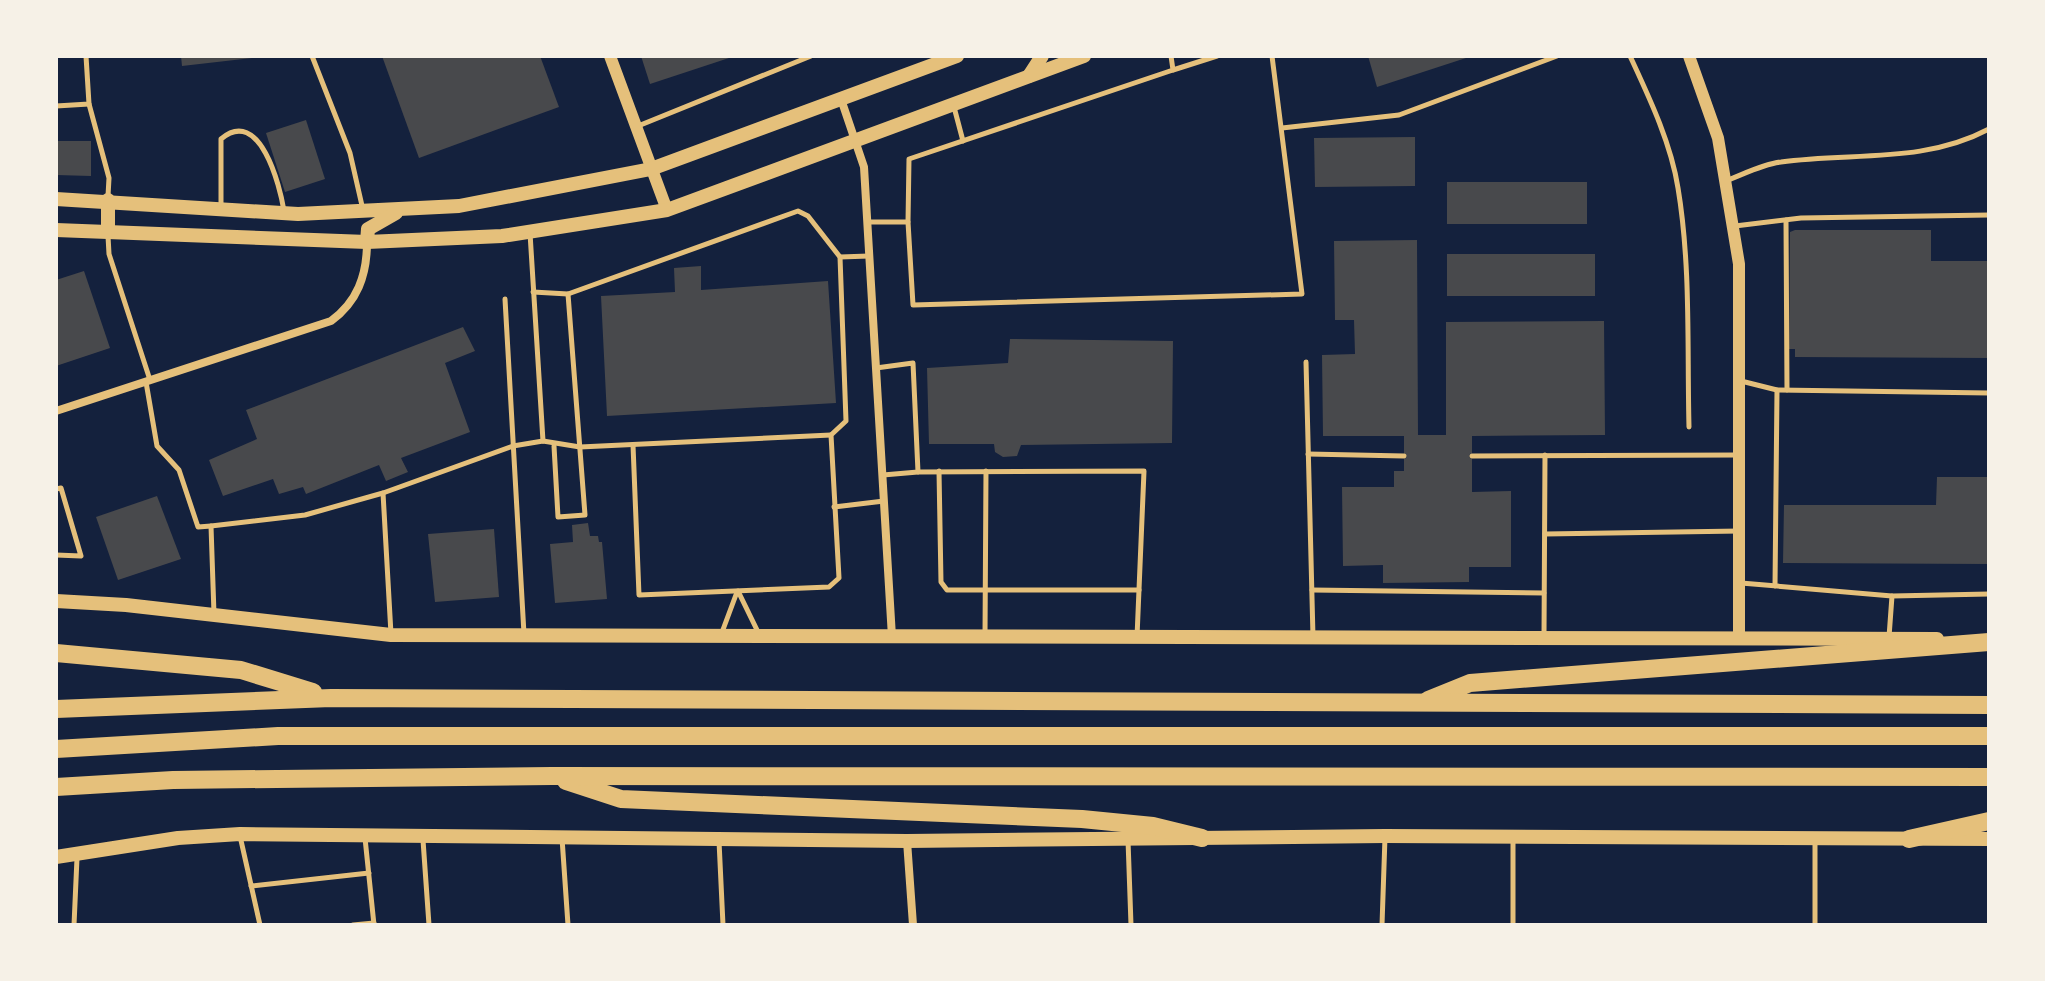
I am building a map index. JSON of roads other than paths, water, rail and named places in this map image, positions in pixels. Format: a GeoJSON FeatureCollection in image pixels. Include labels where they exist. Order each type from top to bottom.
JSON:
{"type":"FeatureCollection","features":[{"type":"Feature","properties":{"kind":"highway"},"geometry":{"type":"LineString","coordinates":[[1418,704],[1470,683],[1989,640]]}},
{"type":"Feature","properties":{"kind":"highway"},"geometry":{"type":"LineString","coordinates":[[56,653],[241,670],[331,698]]}},
{"type":"Feature","properties":{"kind":"highway"},"geometry":{"type":"LineString","coordinates":[[56,709],[331,698],[1989,705]]}},
{"type":"Feature","properties":{"kind":"highway"},"geometry":{"type":"LineString","coordinates":[[56,749],[278,736],[1989,736]]}},
{"type":"Feature","properties":{"kind":"highway"},"geometry":{"type":"LineString","coordinates":[[552,776],[621,799],[1082,819],[1153,826],[1202,838]]}},
{"type":"Feature","properties":{"kind":"highway"},"geometry":{"type":"LineString","coordinates":[[56,787],[173,780],[552,776],[1989,777]]}},
{"type":"Feature","properties":{"kind":"highway"},"geometry":{"type":"LineString","coordinates":[[1909,839],[1989,821]]}},
{"type":"Feature","properties":{"kind":"main road"},"geometry":{"type":"LineString","coordinates":[[56,199],[284,213],[400,211],[489,201],[651,169],[957,56]]}},
{"type":"Feature","properties":{"kind":"main road"},"geometry":{"type":"LineString","coordinates":[[1029,76],[1042,56]]}},
{"type":"Feature","properties":{"kind":"main road"},"geometry":{"type":"LineString","coordinates":[[56,230],[367,242],[530,232],[667,210],[1084,56]]}},
{"type":"Feature","properties":{"kind":"main road"},"geometry":{"type":"LineString","coordinates":[[108,200],[108,231]]}},
{"type":"Feature","properties":{"kind":"main road"},"geometry":{"type":"LineString","coordinates":[[367,242],[368,229],[400,211]]}},
{"type":"Feature","properties":{"kind":"main road"},"geometry":{"type":"LineString","coordinates":[[56,601],[391,635],[1989,640]]}},
{"type":"Feature","properties":{"kind":"main road"},"geometry":{"type":"LineString","coordinates":[[56,857],[178,838],[240,834],[907,841],[1385,836],[1989,839]]}},
{"type":"Feature","properties":{"kind":"street"},"geometry":{"type":"LineString","coordinates":[[610,56],[667,210]]}},
{"type":"Feature","properties":{"kind":"street"},"geometry":{"type":"LineString","coordinates":[[1689,56],[1710,114],[1728,180],[1735,226],[1741,381],[1739,638]]}},
{"type":"Feature","properties":{"kind":"street"},"geometry":{"type":"LineString","coordinates":[[841,99],[864,167],[892,637]]}},
{"type":"Feature","properties":{"kind":"street"},"geometry":{"type":"LineString","coordinates":[[56,411],[331,321],[349,308],[359,290],[367,242]]}},
{"type":"Feature","properties":{"kind":"street"},"geometry":{"type":"LineString","coordinates":[[907,841],[913,925]]}},
{"type":"Feature","properties":{"kind":"lane"},"geometry":{"type":"LineString","coordinates":[[86,56],[89,104],[109,178],[108,200]]}},
{"type":"Feature","properties":{"kind":"lane"},"geometry":{"type":"LineString","coordinates":[[312,56],[350,153],[364,211]]}},
{"type":"Feature","properties":{"kind":"lane"},"geometry":{"type":"LineString","coordinates":[[636,127],[811,56]]}},
{"type":"Feature","properties":{"kind":"lane"},"geometry":{"type":"LineString","coordinates":[[1171,56],[1173,70]]}},
{"type":"Feature","properties":{"kind":"lane"},"geometry":{"type":"LineString","coordinates":[[1217,56],[909,159],[908,222],[913,305],[1302,294],[1272,56]]}},
{"type":"Feature","properties":{"kind":"lane"},"geometry":{"type":"LineString","coordinates":[[1281,128],[1399,115],[1557,56]]}},
{"type":"Feature","properties":{"kind":"lane"},"geometry":{"type":"LineString","coordinates":[[1630,56],[1649,96],[1678,186],[1684,247],[1689,427]]}},
{"type":"Feature","properties":{"kind":"lane"},"geometry":{"type":"LineString","coordinates":[[56,106],[89,104]]}},
{"type":"Feature","properties":{"kind":"lane"},"geometry":{"type":"LineString","coordinates":[[953,104],[963,141]]}},
{"type":"Feature","properties":{"kind":"lane"},"geometry":{"type":"LineString","coordinates":[[1728,180],[1777,162],[1911,155],[1965,142],[1989,129]]}},
{"type":"Feature","properties":{"kind":"lane"},"geometry":{"type":"LineString","coordinates":[[221,209],[221,139],[237,133],[257,139],[264,147],[284,213]]}},
{"type":"Feature","properties":{"kind":"lane"},"geometry":{"type":"LineString","coordinates":[[108,231],[109,254],[148,381],[157,446],[179,470],[198,527],[305,515],[383,493],[513,446],[543,441],[554,446],[580,447],[831,435],[846,421],[840,257],[808,216],[798,211],[568,294],[533,292]]}},
{"type":"Feature","properties":{"kind":"lane"},"geometry":{"type":"LineString","coordinates":[[1735,226],[1786,220],[1989,215]]}},
{"type":"Feature","properties":{"kind":"lane"},"geometry":{"type":"LineString","coordinates":[[1786,220],[1787,390]]}},
{"type":"Feature","properties":{"kind":"lane"},"geometry":{"type":"LineString","coordinates":[[868,222],[908,222]]}},
{"type":"Feature","properties":{"kind":"lane"},"geometry":{"type":"LineString","coordinates":[[530,232],[543,441]]}},
{"type":"Feature","properties":{"kind":"lane"},"geometry":{"type":"LineString","coordinates":[[840,257],[870,256]]}},
{"type":"Feature","properties":{"kind":"lane"},"geometry":{"type":"LineString","coordinates":[[554,446],[558,517],[585,515],[568,294]]}},
{"type":"Feature","properties":{"kind":"lane"},"geometry":{"type":"LineString","coordinates":[[505,299],[524,636]]}},
{"type":"Feature","properties":{"kind":"lane"},"geometry":{"type":"LineString","coordinates":[[1306,362],[1313,638]]}},
{"type":"Feature","properties":{"kind":"lane"},"geometry":{"type":"LineString","coordinates":[[876,368],[913,363],[918,472]]}},
{"type":"Feature","properties":{"kind":"lane"},"geometry":{"type":"LineString","coordinates":[[1741,381],[1777,390],[1989,393]]}},
{"type":"Feature","properties":{"kind":"lane"},"geometry":{"type":"LineString","coordinates":[[1775,586],[1777,390]]}},
{"type":"Feature","properties":{"kind":"lane"},"geometry":{"type":"LineString","coordinates":[[633,445],[639,595],[829,587],[839,578],[831,435]]}},
{"type":"Feature","properties":{"kind":"lane"},"geometry":{"type":"LineString","coordinates":[[1308,454],[1404,456]]}},
{"type":"Feature","properties":{"kind":"lane"},"geometry":{"type":"LineString","coordinates":[[1544,638],[1545,455]]}},
{"type":"Feature","properties":{"kind":"lane"},"geometry":{"type":"LineString","coordinates":[[1472,456],[1740,455]]}},
{"type":"Feature","properties":{"kind":"lane"},"geometry":{"type":"LineString","coordinates":[[939,471],[943,588],[1139,590]]}},
{"type":"Feature","properties":{"kind":"lane"},"geometry":{"type":"LineString","coordinates":[[883,475],[939,471],[1144,471],[1137,637]]}},
{"type":"Feature","properties":{"kind":"lane"},"geometry":{"type":"LineString","coordinates":[[985,637],[986,471]]}},
{"type":"Feature","properties":{"kind":"lane"},"geometry":{"type":"LineString","coordinates":[[56,489],[61,488],[81,556],[56,555]]}},
{"type":"Feature","properties":{"kind":"lane"},"geometry":{"type":"LineString","coordinates":[[383,493],[391,635]]}},
{"type":"Feature","properties":{"kind":"lane"},"geometry":{"type":"LineString","coordinates":[[834,507],[884,501]]}},
{"type":"Feature","properties":{"kind":"lane"},"geometry":{"type":"LineString","coordinates":[[211,526],[214,615]]}},
{"type":"Feature","properties":{"kind":"lane"},"geometry":{"type":"LineString","coordinates":[[1545,534],[1740,531]]}},
{"type":"Feature","properties":{"kind":"lane"},"geometry":{"type":"LineString","coordinates":[[1739,582],[1892,596],[1989,594]]}},
{"type":"Feature","properties":{"kind":"lane"},"geometry":{"type":"LineString","coordinates":[[1312,590],[1544,593]]}},
{"type":"Feature","properties":{"kind":"lane"},"geometry":{"type":"LineString","coordinates":[[720,637],[738,591]]}},
{"type":"Feature","properties":{"kind":"lane"},"geometry":{"type":"LineString","coordinates":[[738,591],[760,637]]}},
{"type":"Feature","properties":{"kind":"lane"},"geometry":{"type":"LineString","coordinates":[[1889,638],[1892,596]]}},
{"type":"Feature","properties":{"kind":"lane"},"geometry":{"type":"LineString","coordinates":[[240,834],[260,925]]}},
{"type":"Feature","properties":{"kind":"lane"},"geometry":{"type":"LineString","coordinates":[[353,925],[374,924],[365,834]]}},
{"type":"Feature","properties":{"kind":"lane"},"geometry":{"type":"LineString","coordinates":[[423,835],[429,925]]}},
{"type":"Feature","properties":{"kind":"lane"},"geometry":{"type":"LineString","coordinates":[[1382,925],[1385,836]]}},
{"type":"Feature","properties":{"kind":"lane"},"geometry":{"type":"LineString","coordinates":[[1513,836],[1513,925]]}},
{"type":"Feature","properties":{"kind":"lane"},"geometry":{"type":"LineString","coordinates":[[562,837],[568,925]]}},
{"type":"Feature","properties":{"kind":"lane"},"geometry":{"type":"LineString","coordinates":[[1815,837],[1815,925]]}},
{"type":"Feature","properties":{"kind":"lane"},"geometry":{"type":"LineString","coordinates":[[1128,839],[1131,925]]}},
{"type":"Feature","properties":{"kind":"lane"},"geometry":{"type":"LineString","coordinates":[[719,840],[723,925]]}},
{"type":"Feature","properties":{"kind":"lane"},"geometry":{"type":"LineString","coordinates":[[74,925],[77,853]]}},
{"type":"Feature","properties":{"kind":"lane"},"geometry":{"type":"LineString","coordinates":[[251,886],[369,873]]}}]}
